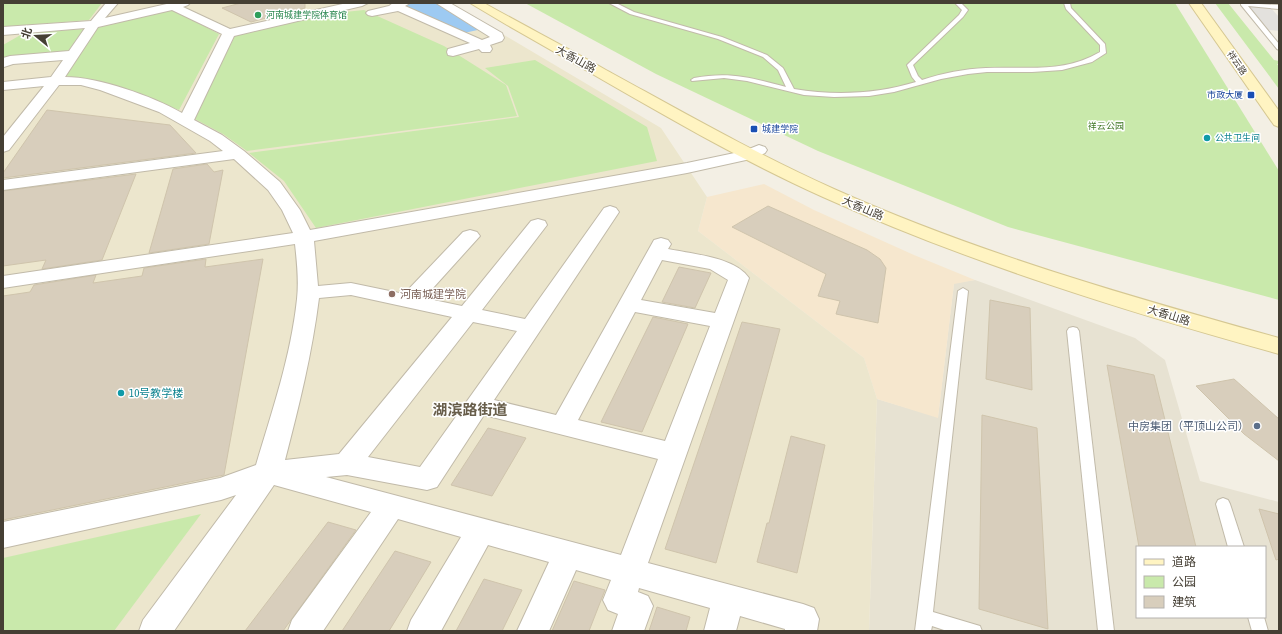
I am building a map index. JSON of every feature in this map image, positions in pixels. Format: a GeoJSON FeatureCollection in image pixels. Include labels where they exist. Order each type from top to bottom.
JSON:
{"type":"FeatureCollection","features":[{"type":"Feature","properties":{"kind":"main road","name":"大香山路"},"geometry":{"type":"LineString","coordinates":[[476,3],[709,134],[916,220],[987,247],[1156,298],[1279,332]]}},
{"type":"Feature","properties":{"kind":"main road","name":"大香山路"},"geometry":{"type":"LineString","coordinates":[[488,3],[828,192],[961,247],[1021,268],[1147,308],[1279,346]]}},
{"type":"Feature","properties":{"kind":"main road","name":"祥云路"},"geometry":{"type":"LineString","coordinates":[[1195,3],[1279,122]]}},
{"type":"Feature","properties":{"kind":"street"},"geometry":{"type":"LineString","coordinates":[[3,147],[55,81],[94,24],[112,3]]}},
{"type":"Feature","properties":{"kind":"street"},"geometry":{"type":"LineString","coordinates":[[140,3],[178,4],[229,33],[362,3]]}},
{"type":"Feature","properties":{"kind":"street"},"geometry":{"type":"LineString","coordinates":[[442,3],[481,36]]}},
{"type":"Feature","properties":{"kind":"street"},"geometry":{"type":"LineString","coordinates":[[3,30],[94,24],[178,4]]}},
{"type":"Feature","properties":{"kind":"street"},"geometry":{"type":"LineString","coordinates":[[372,13],[397,5],[426,20],[481,36]]}},
{"type":"Feature","properties":{"kind":"street"},"geometry":{"type":"LineString","coordinates":[[406,24],[426,20]]}},
{"type":"Feature","properties":{"kind":"street"},"geometry":{"type":"LineString","coordinates":[[186,120],[229,33]]}},
{"type":"Feature","properties":{"kind":"street"},"geometry":{"type":"LineString","coordinates":[[440,39],[481,36]]}},
{"type":"Feature","properties":{"kind":"street"},"geometry":{"type":"LineString","coordinates":[[453,52],[481,36]]}},
{"type":"Feature","properties":{"kind":"street"},"geometry":{"type":"LineString","coordinates":[[4,63],[10,60],[38,59],[72,55]]}},
{"type":"Feature","properties":{"kind":"street"},"geometry":{"type":"LineString","coordinates":[[15,76],[38,59]]}},
{"type":"Feature","properties":{"kind":"street"},"geometry":{"type":"LineString","coordinates":[[3,79],[15,76],[55,81],[81,81],[105,87],[164,109],[186,120],[216,138],[238,154],[274,186],[291,210],[304,237],[308,272],[308,293],[303,334],[295,373],[268,472],[155,631]]}},
{"type":"Feature","properties":{"kind":"street"},"geometry":{"type":"LineString","coordinates":[[3,282],[304,237],[687,168],[754,152]]}},
{"type":"Feature","properties":{"kind":"street"},"geometry":{"type":"LineString","coordinates":[[3,185],[238,154]]}},
{"type":"Feature","properties":{"kind":"street"},"geometry":{"type":"LineString","coordinates":[[3,535],[221,490],[268,472],[347,464],[427,479],[610,212]]}},
{"type":"Feature","properties":{"kind":"street"},"geometry":{"type":"LineString","coordinates":[[347,464],[538,225]]}},
{"type":"Feature","properties":{"kind":"street"},"geometry":{"type":"LineString","coordinates":[[409,301],[470,236]]}},
{"type":"Feature","properties":{"kind":"street"},"geometry":{"type":"LineString","coordinates":[[562,426],[658,248],[716,264],[739,278],[619,600],[637,606],[628,631]]}},
{"type":"Feature","properties":{"kind":"street"},"geometry":{"type":"LineString","coordinates":[[308,293],[350,289],[531,327]]}},
{"type":"Feature","properties":{"kind":"street"},"geometry":{"type":"LineString","coordinates":[[629,304],[723,322]]}},
{"type":"Feature","properties":{"kind":"street"},"geometry":{"type":"LineString","coordinates":[[478,405],[674,453]]}},
{"type":"Feature","properties":{"kind":"street"},"geometry":{"type":"LineString","coordinates":[[268,472],[803,619],[801,631]]}},
{"type":"Feature","properties":{"kind":"street"},"geometry":{"type":"LineString","coordinates":[[304,631],[391,506]]}},
{"type":"Feature","properties":{"kind":"street"},"geometry":{"type":"LineString","coordinates":[[424,631],[481,530]]}},
{"type":"Feature","properties":{"kind":"street"},"geometry":{"type":"LineString","coordinates":[[533,631],[568,554]]}},
{"type":"Feature","properties":{"kind":"street"},"geometry":{"type":"LineString","coordinates":[[720,631],[728,598]]}},
{"type":"Feature","properties":{"kind":"lane"},"geometry":{"type":"LineString","coordinates":[[612,3],[632,13],[720,38],[765,56],[781,69],[791,89]]}},
{"type":"Feature","properties":{"kind":"lane"},"geometry":{"type":"LineString","coordinates":[[922,82],[915,77],[910,65],[961,16],[965,10],[958,3]]}},
{"type":"Feature","properties":{"kind":"lane"},"geometry":{"type":"LineString","coordinates":[[694,80],[711,76],[734,77],[816,94],[872,93],[894,90],[946,76],[986,70],[1059,69],[1092,60],[1103,53],[1103,45],[1068,8],[1067,3]]}},
{"type":"Feature","properties":{"kind":"lane"},"geometry":{"type":"LineString","coordinates":[[1279,7],[1243,4],[1279,48]]}},
{"type":"Feature","properties":{"kind":"lane"},"geometry":{"type":"LineString","coordinates":[[1267,34],[1279,35]]}},
{"type":"Feature","properties":{"kind":"lane"},"geometry":{"type":"LineString","coordinates":[[963,291],[924,624],[974,631]]}},
{"type":"Feature","properties":{"kind":"lane"},"geometry":{"type":"LineString","coordinates":[[1073,331],[1106,631]]}},
{"type":"Feature","properties":{"kind":"lane"},"geometry":{"type":"LineString","coordinates":[[1223,504],[1236,546]]}},
{"type":"Feature","properties":{"kind":"lane"},"geometry":{"type":"LineString","coordinates":[[1256,618],[1260,631]]}},
{"type":"Feature","properties":{"kind":"shaded area","name":"河南城建学院"},"geometry":{"type":"Polygon","coordinates":[[[3,3],[450,3],[661,128],[707,197],[698,231],[864,358],[877,399],[869,631],[3,631],[3,3]]]}},
{"type":"Feature","properties":{"kind":"shaded area"},"geometry":{"type":"Polygon","coordinates":[[[1248,6],[1271,8],[1279,17],[1279,31],[1269,30],[1248,6]]]}},
{"type":"Feature","properties":{"kind":"shaded area"},"geometry":{"type":"Polygon","coordinates":[[[764,184],[814,210],[914,255],[975,280],[954,284],[938,418],[877,399],[864,358],[698,231],[707,197],[764,184]]]}},
{"type":"Feature","properties":{"kind":"shaded area"},"geometry":{"type":"Polygon","coordinates":[[[975,280],[1135,338],[1165,360],[1200,481],[1279,502],[1279,631],[869,631],[877,399],[938,417],[954,283],[975,280]]]}},
{"type":"Feature","properties":{"kind":"green space"},"geometry":{"type":"Polygon","coordinates":[[[3,3],[102,3],[89,20],[3,27],[3,3]]]}},
{"type":"Feature","properties":{"kind":"green space","name":"祥云公园"},"geometry":{"type":"Polygon","coordinates":[[[525,3],[1175,3],[1279,171],[1279,300],[1008,227],[818,151],[656,74],[525,3]]]}},
{"type":"Feature","properties":{"kind":"green space"},"geometry":{"type":"Polygon","coordinates":[[[1215,3],[1228,3],[1274,60],[1279,61],[1279,64],[1277,64],[1279,67],[1279,89],[1215,3]]]}},
{"type":"Feature","properties":{"kind":"green space"},"geometry":{"type":"Polygon","coordinates":[[[170,8],[219,34],[179,110],[112,85],[66,76],[98,25],[170,8]]]}},
{"type":"Feature","properties":{"kind":"green space"},"geometry":{"type":"Polygon","coordinates":[[[364,10],[444,46],[506,85],[517,116],[247,151],[223,134],[193,118],[236,34],[335,13],[364,10]]]}},
{"type":"Feature","properties":{"kind":"green space"},"geometry":{"type":"Polygon","coordinates":[[[84,29],[66,54],[11,60],[3,58],[3,45],[24,33],[84,29]]]}},
{"type":"Feature","properties":{"kind":"green space"},"geometry":{"type":"Polygon","coordinates":[[[535,60],[647,127],[657,161],[316,228],[284,181],[249,153],[519,117],[508,86],[485,68],[535,60]]]}},
{"type":"Feature","properties":{"kind":"green space"},"geometry":{"type":"Polygon","coordinates":[[[201,514],[114,631],[3,631],[3,558],[201,514]]]}},
{"type":"Feature","properties":{"kind":"water"},"geometry":{"type":"Polygon","coordinates":[[[411,3],[437,3],[482,29],[464,33],[399,7],[411,3]]]}},
{"type":"Feature","properties":{"kind":"building","name":"河南城建学院体育馆"},"geometry":{"type":"Polygon","coordinates":[[[241,3],[305,3],[305,8],[251,22],[222,8],[241,3]]]}},
{"type":"Feature","properties":{"kind":"building"},"geometry":{"type":"Polygon","coordinates":[[[47,110],[170,125],[196,153],[3,178],[3,173],[47,110]]]}},
{"type":"Feature","properties":{"kind":"building"},"geometry":{"type":"Polygon","coordinates":[[[207,164],[214,172],[223,170],[209,244],[149,253],[173,169],[207,164]]]}},
{"type":"Feature","properties":{"kind":"building"},"geometry":{"type":"Polygon","coordinates":[[[136,174],[102,260],[42,269],[46,260],[3,266],[3,191],[136,174]]]}},
{"type":"Feature","properties":{"kind":"building"},"geometry":{"type":"Polygon","coordinates":[[[768,206],[867,250],[880,259],[886,268],[878,323],[836,314],[840,301],[818,296],[826,274],[732,227],[768,206]]]}},
{"type":"Feature","properties":{"kind":"building","name":"10号教学楼"},"geometry":{"type":"Polygon","coordinates":[[[206,259],[205,267],[263,259],[224,475],[3,520],[3,296],[30,292],[34,285],[96,275],[93,283],[142,276],[144,268],[206,259]]]}},
{"type":"Feature","properties":{"kind":"building"},"geometry":{"type":"Polygon","coordinates":[[[679,267],[711,273],[695,308],[662,302],[679,267]]]}},
{"type":"Feature","properties":{"kind":"building"},"geometry":{"type":"Polygon","coordinates":[[[990,300],[1030,308],[1032,390],[986,379],[990,300]]]}},
{"type":"Feature","properties":{"kind":"building"},"geometry":{"type":"Polygon","coordinates":[[[653,317],[688,324],[642,432],[601,422],[653,317]]]}},
{"type":"Feature","properties":{"kind":"building"},"geometry":{"type":"Polygon","coordinates":[[[742,322],[780,329],[716,563],[665,549],[742,322]]]}},
{"type":"Feature","properties":{"kind":"building"},"geometry":{"type":"Polygon","coordinates":[[[1107,365],[1154,375],[1196,546],[1139,546],[1107,365]]]}},
{"type":"Feature","properties":{"kind":"building","name":"中房集团（平顶山公司）"},"geometry":{"type":"Polygon","coordinates":[[[1234,379],[1279,419],[1279,461],[1244,434],[1196,386],[1234,379]]]}},
{"type":"Feature","properties":{"kind":"building"},"geometry":{"type":"Polygon","coordinates":[[[982,415],[1037,428],[1048,629],[979,609],[982,415]]]}},
{"type":"Feature","properties":{"kind":"building"},"geometry":{"type":"Polygon","coordinates":[[[488,428],[526,438],[492,496],[451,485],[488,428]]]}},
{"type":"Feature","properties":{"kind":"building"},"geometry":{"type":"Polygon","coordinates":[[[791,436],[825,445],[797,573],[757,562],[767,523],[769,523],[791,436]]]}},
{"type":"Feature","properties":{"kind":"building"},"geometry":{"type":"Polygon","coordinates":[[[1259,509],[1279,514],[1279,559],[1276,560],[1259,509]]]}},
{"type":"Feature","properties":{"kind":"building"},"geometry":{"type":"Polygon","coordinates":[[[328,522],[356,530],[283,631],[245,631],[328,522]]]}},
{"type":"Feature","properties":{"kind":"building"},"geometry":{"type":"Polygon","coordinates":[[[395,551],[431,562],[389,631],[342,631],[395,551]]]}},
{"type":"Feature","properties":{"kind":"building"},"geometry":{"type":"Polygon","coordinates":[[[484,579],[522,590],[502,631],[456,631],[484,579]]]}},
{"type":"Feature","properties":{"kind":"building"},"geometry":{"type":"Polygon","coordinates":[[[574,581],[605,590],[589,631],[552,631],[574,581]]]}},
{"type":"Feature","properties":{"kind":"building"},"geometry":{"type":"Polygon","coordinates":[[[657,607],[690,617],[686,631],[649,631],[657,607]]]}},
{"type":"Feature","properties":{"kind":"place","name":"河南城建学院体育馆"},"geometry":{"type":"Point","coordinates":[258,15]}},
{"type":"Feature","properties":{"kind":"place","name":"市政大厦"},"geometry":{"type":"Point","coordinates":[1251,95]}},
{"type":"Feature","properties":{"kind":"place","name":"城建学院"},"geometry":{"type":"Point","coordinates":[754,129]}},
{"type":"Feature","properties":{"kind":"place","name":"公共卫生间"},"geometry":{"type":"Point","coordinates":[1207,138]}},
{"type":"Feature","properties":{"kind":"place","name":"河南城建学院"},"geometry":{"type":"Point","coordinates":[392,294]}},
{"type":"Feature","properties":{"kind":"place","name":"10号教学楼"},"geometry":{"type":"Point","coordinates":[121,393]}},
{"type":"Feature","properties":{"kind":"place","name":"中房集团（平顶山公司）"},"geometry":{"type":"Point","coordinates":[1257,426]}},
{"type":"Feature","properties":{"kind":"district","name":"湖滨路街道"},"geometry":{"type":"Point","coordinates":[470,410]}}]}
